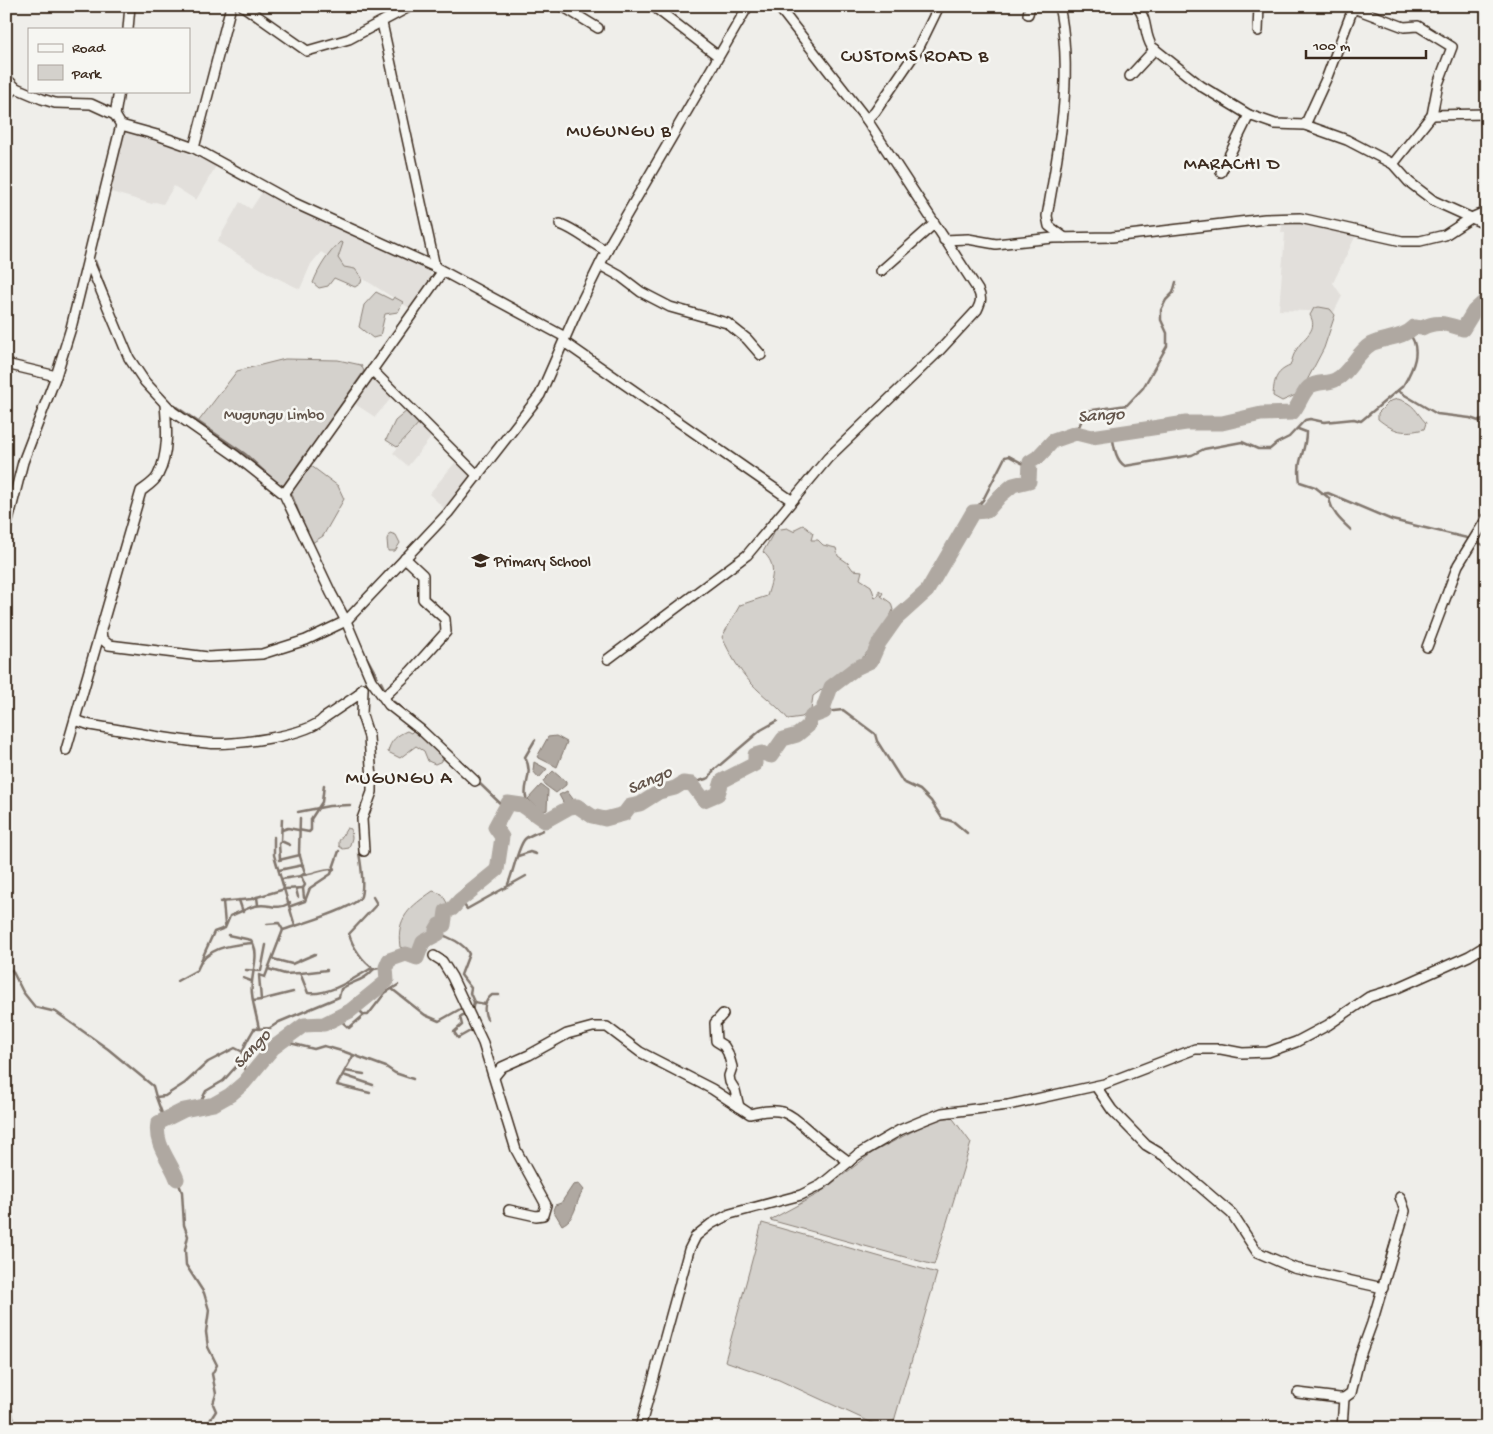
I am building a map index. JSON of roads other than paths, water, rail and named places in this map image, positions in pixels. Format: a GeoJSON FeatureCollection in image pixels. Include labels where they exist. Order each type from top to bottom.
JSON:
{"type":"FeatureCollection","features":[{"type":"Feature","properties":{"kind":"street"},"geometry":{"type":"LineString","coordinates":[[128,28],[130,6]]}},
{"type":"Feature","properties":{"kind":"street"},"geometry":{"type":"LineString","coordinates":[[194,148],[231,6]]}},
{"type":"Feature","properties":{"kind":"street"},"geometry":{"type":"LineString","coordinates":[[243,6],[306,51],[349,39],[411,6]]}},
{"type":"Feature","properties":{"kind":"street"},"geometry":{"type":"LineString","coordinates":[[562,6],[598,28]]}},
{"type":"Feature","properties":{"kind":"street"},"geometry":{"type":"LineString","coordinates":[[653,6],[718,56]]}},
{"type":"Feature","properties":{"kind":"street"},"geometry":{"type":"LineString","coordinates":[[94,654],[109,645],[208,657],[262,654],[306,640],[346,621],[448,513],[540,396],[564,339],[607,251],[748,6]]}},
{"type":"Feature","properties":{"kind":"street"},"geometry":{"type":"LineString","coordinates":[[608,659],[747,555],[828,458],[934,356],[977,310],[981,297],[867,120],[778,6]]}},
{"type":"Feature","properties":{"kind":"street"},"geometry":{"type":"LineString","coordinates":[[867,120],[875,112],[918,49],[939,6]]}},
{"type":"Feature","properties":{"kind":"street"},"geometry":{"type":"LineString","coordinates":[[1059,6],[1064,48],[1064,90],[1047,216],[1049,226],[1064,238]]}},
{"type":"Feature","properties":{"kind":"street"},"geometry":{"type":"LineString","coordinates":[[1137,6],[1146,18],[1148,39],[1155,49],[1201,86],[1249,115],[1275,124],[1305,125],[1347,140],[1393,164],[1409,182],[1434,201],[1487,225]]}},
{"type":"Feature","properties":{"kind":"street"},"geometry":{"type":"LineString","coordinates":[[1258,30],[1260,6]]}},
{"type":"Feature","properties":{"kind":"street"},"geometry":{"type":"LineString","coordinates":[[1305,125],[1327,77],[1352,7],[1404,27],[1418,26],[1452,47],[1438,84],[1432,114],[1393,164]]}},
{"type":"Feature","properties":{"kind":"street"},"geometry":{"type":"LineString","coordinates":[[284,494],[372,370],[438,270],[382,23]]}},
{"type":"Feature","properties":{"kind":"street"},"geometry":{"type":"LineString","coordinates":[[1130,76],[1155,49]]}},
{"type":"Feature","properties":{"kind":"street"},"geometry":{"type":"LineString","coordinates":[[6,78],[16,88],[55,103],[91,104],[116,115]]}},
{"type":"Feature","properties":{"kind":"street"},"geometry":{"type":"LineString","coordinates":[[6,96],[16,88]]}},
{"type":"Feature","properties":{"kind":"street"},"geometry":{"type":"LineString","coordinates":[[6,529],[23,462],[56,376],[89,262],[121,126],[116,115],[119,92]]}},
{"type":"Feature","properties":{"kind":"street"},"geometry":{"type":"LineString","coordinates":[[1432,114],[1487,114]]}},
{"type":"Feature","properties":{"kind":"street"},"geometry":{"type":"LineString","coordinates":[[1221,172],[1249,115]]}},
{"type":"Feature","properties":{"kind":"street"},"geometry":{"type":"LineString","coordinates":[[121,126],[157,135],[194,148],[292,202],[438,270],[564,339],[791,500]]}},
{"type":"Feature","properties":{"kind":"street"},"geometry":{"type":"LineString","coordinates":[[944,240],[968,239],[996,244],[1064,238],[1112,237],[1265,219],[1300,218],[1402,241],[1420,241],[1445,235],[1470,218],[1487,212]]}},
{"type":"Feature","properties":{"kind":"street"},"geometry":{"type":"LineString","coordinates":[[560,224],[575,230],[588,242],[607,251]]}},
{"type":"Feature","properties":{"kind":"street"},"geometry":{"type":"LineString","coordinates":[[881,272],[934,224]]}},
{"type":"Feature","properties":{"kind":"street"},"geometry":{"type":"LineString","coordinates":[[89,262],[128,358],[145,382],[165,404],[284,494],[330,593],[346,621],[371,680],[390,705],[421,730],[475,781]]}},
{"type":"Feature","properties":{"kind":"street"},"geometry":{"type":"LineString","coordinates":[[600,265],[620,276],[641,292],[670,307],[727,323],[747,339],[761,355]]}},
{"type":"Feature","properties":{"kind":"street"},"geometry":{"type":"LineString","coordinates":[[6,364],[56,376]]}},
{"type":"Feature","properties":{"kind":"street"},"geometry":{"type":"LineString","coordinates":[[372,370],[478,476]]}},
{"type":"Feature","properties":{"kind":"street"},"geometry":{"type":"LineString","coordinates":[[66,750],[140,491],[158,476],[163,460],[167,429],[165,404]]}},
{"type":"Feature","properties":{"kind":"street"},"geometry":{"type":"LineString","coordinates":[[1427,647],[1458,564],[1487,518]]}},
{"type":"Feature","properties":{"kind":"street"},"geometry":{"type":"LineString","coordinates":[[384,697],[411,671],[446,632],[445,619],[423,599],[422,575],[405,558]]}},
{"type":"Feature","properties":{"kind":"street"},"geometry":{"type":"LineString","coordinates":[[101,630],[102,638],[109,645]]}},
{"type":"Feature","properties":{"kind":"street"},"geometry":{"type":"LineString","coordinates":[[75,720],[90,725],[209,744],[236,742],[300,732],[319,724],[358,695],[371,680]]}},
{"type":"Feature","properties":{"kind":"street"},"geometry":{"type":"LineString","coordinates":[[363,688],[362,715],[369,737],[369,760],[372,780],[372,792],[362,820],[364,851]]}},
{"type":"Feature","properties":{"kind":"street"},"geometry":{"type":"LineString","coordinates":[[640,1428],[689,1250],[696,1236],[711,1224],[730,1214],[801,1195],[821,1185],[849,1162],[900,1130],[942,1113],[1008,1105],[1104,1084],[1194,1049],[1257,1053],[1280,1048],[1328,1025],[1369,997],[1395,989],[1469,956],[1487,945]]}},
{"type":"Feature","properties":{"kind":"street"},"geometry":{"type":"LineString","coordinates":[[434,956],[442,962],[452,977],[483,1043],[516,1150],[546,1205],[543,1215],[536,1216],[509,1210]]}},
{"type":"Feature","properties":{"kind":"street"},"geometry":{"type":"LineString","coordinates":[[723,1014],[716,1022],[716,1041],[724,1046],[732,1067],[729,1076],[730,1082],[735,1090],[739,1107]]}},
{"type":"Feature","properties":{"kind":"street"},"geometry":{"type":"LineString","coordinates":[[490,1064],[502,1066],[529,1055],[567,1034],[593,1026],[607,1027],[640,1052],[712,1089],[750,1114],[770,1109],[793,1115],[815,1136],[849,1162]]}},
{"type":"Feature","properties":{"kind":"street"},"geometry":{"type":"LineString","coordinates":[[494,1077],[502,1066]]}},
{"type":"Feature","properties":{"kind":"street"},"geometry":{"type":"LineString","coordinates":[[1097,1088],[1112,1110],[1146,1145],[1166,1157],[1232,1214],[1257,1252],[1294,1268],[1383,1288]]}},
{"type":"Feature","properties":{"kind":"street"},"geometry":{"type":"LineString","coordinates":[[1298,1393],[1344,1398],[1350,1393],[1406,1211],[1400,1197]]}},
{"type":"Feature","properties":{"kind":"street"},"geometry":{"type":"LineString","coordinates":[[1342,1428],[1344,1398]]}},
{"type":"Feature","properties":{"kind":"street"},"geometry":{"type":"LineString","coordinates":[[6,1406],[10,1428]]}},
{"type":"Feature","properties":{"kind":"waterway"},"geometry":{"type":"LineString","coordinates":[[95,261],[109,299]]}},
{"type":"Feature","properties":{"kind":"waterway"},"geometry":{"type":"LineString","coordinates":[[1076,433],[1086,411],[1127,405],[1143,388],[1167,346],[1167,333],[1161,320],[1161,310],[1166,300],[1173,293],[1176,282]]}},
{"type":"Feature","properties":{"kind":"waterway","name":"Sango"},"geometry":{"type":"LineString","coordinates":[[177,1179],[160,1145],[157,1131],[158,1123],[184,1110],[214,1104],[230,1095],[244,1083],[273,1048],[304,1025],[324,1024],[350,1011],[387,981],[386,967],[389,960],[406,954],[417,958],[423,942],[438,934],[436,930],[439,925],[444,925],[446,911],[452,909],[460,900],[497,870],[502,837],[495,827],[508,803],[522,805],[545,821],[570,807],[577,806],[592,816],[605,819],[624,814],[630,806],[640,804],[659,792],[675,788],[683,783],[692,784],[704,800],[718,794],[722,781],[755,764],[755,755],[762,753],[771,756],[783,739],[797,735],[808,726],[811,717],[824,712],[824,706],[831,687],[856,668],[871,661],[879,643],[896,619],[927,591],[973,512],[987,511],[1013,485],[1029,481],[1030,462],[1038,457],[1053,441],[1076,433],[1092,437],[1186,423],[1222,423],[1261,414],[1292,413],[1309,387],[1340,377],[1361,352],[1371,344],[1399,336],[1414,327],[1422,328],[1433,324],[1442,324],[1463,329],[1474,311],[1487,299]]}},
{"type":"Feature","properties":{"kind":"waterway"},"geometry":{"type":"LineString","coordinates":[[1112,434],[1117,456],[1125,466],[1192,455],[1204,449],[1242,442],[1258,449],[1270,449],[1289,437],[1305,420],[1310,419],[1324,422],[1354,419],[1361,421],[1403,386],[1407,379],[1413,366],[1416,352],[1413,339],[1408,332]]}},
{"type":"Feature","properties":{"kind":"waterway"},"geometry":{"type":"LineString","coordinates":[[1398,391],[1437,414],[1470,418],[1487,424]]}},
{"type":"Feature","properties":{"kind":"waterway"},"geometry":{"type":"LineString","coordinates":[[172,404],[245,454],[271,478]]}},
{"type":"Feature","properties":{"kind":"waterway"},"geometry":{"type":"LineString","coordinates":[[1479,420],[1487,418]]}},
{"type":"Feature","properties":{"kind":"waterway"},"geometry":{"type":"LineString","coordinates":[[1298,429],[1306,432],[1299,467],[1300,482],[1315,487],[1329,498],[1334,512],[1351,530]]}},
{"type":"Feature","properties":{"kind":"waterway"},"geometry":{"type":"LineString","coordinates":[[279,485],[284,486],[306,454]]}},
{"type":"Feature","properties":{"kind":"waterway"},"geometry":{"type":"LineString","coordinates":[[973,512],[983,500],[1005,457],[1009,456],[1029,467]]}},
{"type":"Feature","properties":{"kind":"waterway"},"geometry":{"type":"LineString","coordinates":[[290,491],[302,522]]}},
{"type":"Feature","properties":{"kind":"waterway"},"geometry":{"type":"LineString","coordinates":[[1322,494],[1328,493],[1392,520],[1467,538]]}},
{"type":"Feature","properties":{"kind":"waterway"},"geometry":{"type":"LineString","coordinates":[[1475,541],[1487,547]]}},
{"type":"Feature","properties":{"kind":"waterway"},"geometry":{"type":"LineString","coordinates":[[384,574],[402,555]]}},
{"type":"Feature","properties":{"kind":"waterway"},"geometry":{"type":"LineString","coordinates":[[362,649],[377,676]]}},
{"type":"Feature","properties":{"kind":"waterway"},"geometry":{"type":"LineString","coordinates":[[381,682],[386,692]]}},
{"type":"Feature","properties":{"kind":"waterway"},"geometry":{"type":"LineString","coordinates":[[394,702],[412,717]]}},
{"type":"Feature","properties":{"kind":"waterway"},"geometry":{"type":"LineString","coordinates":[[824,712],[843,710],[875,734],[877,741],[903,782],[920,790],[931,801],[942,818],[954,822],[967,833]]}},
{"type":"Feature","properties":{"kind":"waterway"},"geometry":{"type":"LineString","coordinates":[[690,784],[709,778],[713,771],[761,730],[777,721]]}},
{"type":"Feature","properties":{"kind":"waterway"},"geometry":{"type":"LineString","coordinates":[[534,813],[526,797],[529,772],[525,757],[535,740]]}},
{"type":"Feature","properties":{"kind":"waterway"},"geometry":{"type":"LineString","coordinates":[[478,782],[505,808]]}},
{"type":"Feature","properties":{"kind":"waterway"},"geometry":{"type":"LineString","coordinates":[[282,830],[288,828],[309,832],[311,830],[311,819],[322,802],[324,785]]}},
{"type":"Feature","properties":{"kind":"waterway"},"geometry":{"type":"LineString","coordinates":[[298,812],[329,806],[350,805]]}},
{"type":"Feature","properties":{"kind":"waterway"},"geometry":{"type":"LineString","coordinates":[[300,818],[299,853],[305,873],[301,876]]}},
{"type":"Feature","properties":{"kind":"waterway"},"geometry":{"type":"LineString","coordinates":[[280,859],[279,844],[281,841],[282,819]]}},
{"type":"Feature","properties":{"kind":"waterway"},"geometry":{"type":"LineString","coordinates":[[508,884],[522,842],[529,836],[543,830]]}},
{"type":"Feature","properties":{"kind":"waterway"},"geometry":{"type":"LineString","coordinates":[[274,837],[274,855],[295,926]]}},
{"type":"Feature","properties":{"kind":"waterway"},"geometry":{"type":"LineString","coordinates":[[281,841],[290,845]]}},
{"type":"Feature","properties":{"kind":"waterway"},"geometry":{"type":"LineString","coordinates":[[291,906],[305,901],[310,888],[331,874],[339,851]]}},
{"type":"Feature","properties":{"kind":"waterway"},"geometry":{"type":"LineString","coordinates":[[518,856],[530,852],[536,854]]}},
{"type":"Feature","properties":{"kind":"waterway"},"geometry":{"type":"LineString","coordinates":[[253,1001],[261,1000],[259,975],[265,977],[283,930],[339,911],[350,906],[361,896],[362,880],[359,853]]}},
{"type":"Feature","properties":{"kind":"waterway"},"geometry":{"type":"LineString","coordinates":[[279,860],[300,855]]}},
{"type":"Feature","properties":{"kind":"waterway"},"geometry":{"type":"LineString","coordinates":[[279,870],[303,865]]}},
{"type":"Feature","properties":{"kind":"waterway"},"geometry":{"type":"LineString","coordinates":[[303,875],[326,869],[334,869]]}},
{"type":"Feature","properties":{"kind":"waterway"},"geometry":{"type":"LineString","coordinates":[[282,879],[301,876],[305,885],[303,888],[304,898]]}},
{"type":"Feature","properties":{"kind":"waterway"},"geometry":{"type":"LineString","coordinates":[[460,900],[467,909],[526,876]]}},
{"type":"Feature","properties":{"kind":"waterway"},"geometry":{"type":"LineString","coordinates":[[257,897],[285,889],[303,888]]}},
{"type":"Feature","properties":{"kind":"waterway"},"geometry":{"type":"LineString","coordinates":[[296,889],[298,897]]}},
{"type":"Feature","properties":{"kind":"waterway"},"geometry":{"type":"LineString","coordinates":[[220,902],[257,897],[258,905]]}},
{"type":"Feature","properties":{"kind":"waterway"},"geometry":{"type":"LineString","coordinates":[[373,897],[377,904],[349,934],[358,953],[374,969]]}},
{"type":"Feature","properties":{"kind":"waterway"},"geometry":{"type":"LineString","coordinates":[[239,900],[243,912]]}},
{"type":"Feature","properties":{"kind":"waterway"},"geometry":{"type":"LineString","coordinates":[[223,901],[225,925]]}},
{"type":"Feature","properties":{"kind":"waterway"},"geometry":{"type":"LineString","coordinates":[[199,965],[214,932],[225,928],[230,916],[255,906],[280,907],[290,903]]}},
{"type":"Feature","properties":{"kind":"waterway"},"geometry":{"type":"LineString","coordinates":[[267,924],[279,923],[283,930]]}},
{"type":"Feature","properties":{"kind":"waterway"},"geometry":{"type":"LineString","coordinates":[[438,934],[456,941],[469,954],[461,975],[471,988],[470,993],[474,1002],[472,1011]]}},
{"type":"Feature","properties":{"kind":"waterway"},"geometry":{"type":"LineString","coordinates":[[228,935],[251,940],[254,946],[255,959],[252,987],[253,1003],[259,1029]]}},
{"type":"Feature","properties":{"kind":"waterway"},"geometry":{"type":"LineString","coordinates":[[177,981],[197,970],[201,962],[213,951],[228,946],[253,943]]}},
{"type":"Feature","properties":{"kind":"waterway"},"geometry":{"type":"LineString","coordinates":[[246,970],[261,971],[266,945]]}},
{"type":"Feature","properties":{"kind":"waterway"},"geometry":{"type":"LineString","coordinates":[[273,959],[292,964],[315,954]]}},
{"type":"Feature","properties":{"kind":"waterway"},"geometry":{"type":"LineString","coordinates":[[249,1078],[242,1058],[246,1043],[254,1029],[270,1028],[279,1022],[339,997],[341,989],[362,979],[374,969],[386,967]]}},
{"type":"Feature","properties":{"kind":"waterway"},"geometry":{"type":"LineString","coordinates":[[268,969],[285,974],[300,973],[308,993],[324,992],[348,982],[370,969],[372,970]]}},
{"type":"Feature","properties":{"kind":"waterway"},"geometry":{"type":"LineString","coordinates":[[12,970],[23,992],[35,1007],[56,1012],[108,1049],[153,1086],[156,1097]]}},
{"type":"Feature","properties":{"kind":"waterway"},"geometry":{"type":"LineString","coordinates":[[301,973],[327,970]]}},
{"type":"Feature","properties":{"kind":"waterway"},"geometry":{"type":"LineString","coordinates":[[243,978],[251,981]]}},
{"type":"Feature","properties":{"kind":"waterway"},"geometry":{"type":"LineString","coordinates":[[355,1006],[364,1015],[368,1015],[385,993],[398,985]]}},
{"type":"Feature","properties":{"kind":"waterway"},"geometry":{"type":"LineString","coordinates":[[392,989],[425,1015],[439,1021],[462,1008],[472,1030],[458,1038],[454,1032],[462,1025],[460,1017],[464,1014]]}},
{"type":"Feature","properties":{"kind":"waterway"},"geometry":{"type":"LineString","coordinates":[[261,1000],[293,992]]}},
{"type":"Feature","properties":{"kind":"waterway"},"geometry":{"type":"LineString","coordinates":[[487,1019],[485,1012],[486,1003],[492,995],[499,995]]}},
{"type":"Feature","properties":{"kind":"waterway"},"geometry":{"type":"LineString","coordinates":[[474,1002],[485,1004]]}},
{"type":"Feature","properties":{"kind":"waterway"},"geometry":{"type":"LineString","coordinates":[[337,1017],[349,1028],[364,1015]]}},
{"type":"Feature","properties":{"kind":"waterway"},"geometry":{"type":"LineString","coordinates":[[282,1041],[314,1049],[324,1046],[345,1052],[413,1079]]}},
{"type":"Feature","properties":{"kind":"waterway"},"geometry":{"type":"LineString","coordinates":[[164,1119],[156,1097],[165,1096],[185,1083],[208,1062],[235,1048],[241,1051]]}},
{"type":"Feature","properties":{"kind":"waterway"},"geometry":{"type":"LineString","coordinates":[[353,1056],[337,1085],[370,1093]]}},
{"type":"Feature","properties":{"kind":"waterway"},"geometry":{"type":"LineString","coordinates":[[198,1107],[206,1091],[223,1081],[242,1060]]}},
{"type":"Feature","properties":{"kind":"waterway"},"geometry":{"type":"LineString","coordinates":[[345,1071],[364,1074]]}},
{"type":"Feature","properties":{"kind":"waterway"},"geometry":{"type":"LineString","coordinates":[[343,1075],[373,1085]]}},
{"type":"Feature","properties":{"kind":"waterway","name":"Sango"},"geometry":{"type":"LineString","coordinates":[[177,1179],[182,1192],[184,1225],[188,1236],[185,1250],[186,1265],[204,1293],[209,1310],[206,1332],[208,1347],[217,1365],[212,1374],[216,1394],[213,1404],[216,1411],[209,1422],[214,1428]]}},
{"type":"Feature","properties":{"kind":"place","name":"Primary School"},"geometry":{"type":"Point","coordinates":[480,560]}},
{"type":"Feature","properties":{"kind":"district","name":"CUSTOMS ROAD B"},"geometry":{"type":"Point","coordinates":[915,54]}},
{"type":"Feature","properties":{"kind":"district","name":"MUGUNGU B"},"geometry":{"type":"Point","coordinates":[619,129]}},
{"type":"Feature","properties":{"kind":"district","name":"MARACHI D"},"geometry":{"type":"Point","coordinates":[1232,162]}},
{"type":"Feature","properties":{"kind":"district","name":"MUGUNGU A"},"geometry":{"type":"Point","coordinates":[399,776]}},
{"type":"Feature","properties":{"kind":"park label","name":"Mugungu Limbo"},"geometry":{"type":"Point","coordinates":[274,413]}}]}
